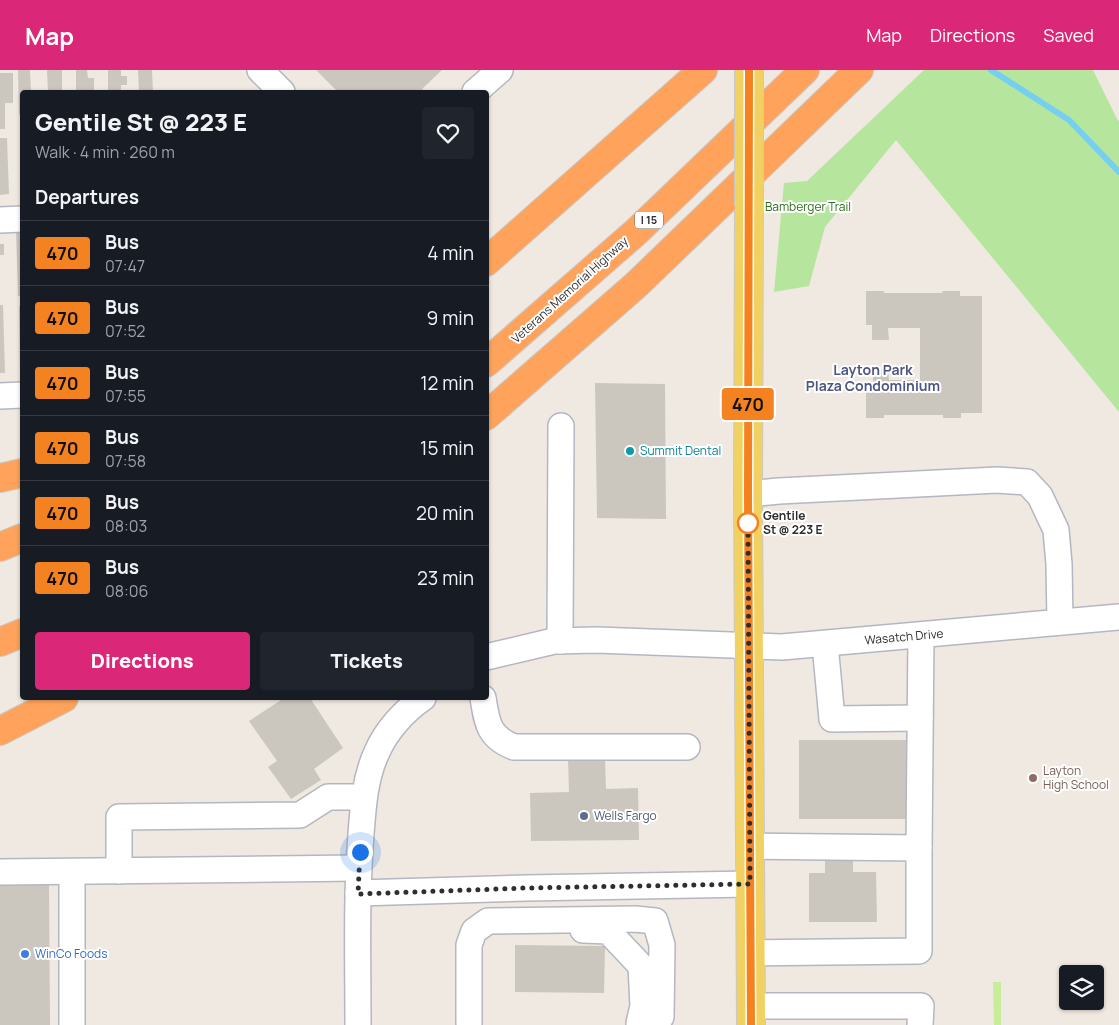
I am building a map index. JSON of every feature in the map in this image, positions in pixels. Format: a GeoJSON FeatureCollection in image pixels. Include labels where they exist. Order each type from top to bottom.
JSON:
{"type":"FeatureCollection","features":[{"type":"Feature","properties":{"kind":"highway"},"geometry":{"type":"LineString","coordinates":[[489,259],[703,70]]}},
{"type":"Feature","properties":{"kind":"highway","name":"Veterans Memorial Highway"},"geometry":{"type":"LineString","coordinates":[[489,360],[636,232],[805,70]]}},
{"type":"Feature","properties":{"kind":"highway"},"geometry":{"type":"LineString","coordinates":[[489,413],[636,285],[859,70]]}},
{"type":"Feature","properties":{"kind":"highway"},"geometry":{"type":"LineString","coordinates":[[489,245],[530,223]]}},
{"type":"Feature","properties":{"kind":"highway"},"geometry":{"type":"LineString","coordinates":[[0,478],[20,473]]}},
{"type":"Feature","properties":{"kind":"highway"},"geometry":{"type":"LineString","coordinates":[[0,547],[20,539]]}},
{"type":"Feature","properties":{"kind":"highway"},"geometry":{"type":"LineString","coordinates":[[0,642],[20,634]]}},
{"type":"Feature","properties":{"kind":"highway"},"geometry":{"type":"LineString","coordinates":[[0,731],[60,700]]}},
{"type":"Feature","properties":{"kind":"main road"},"geometry":{"type":"LineString","coordinates":[[749,70],[748,645],[751,1016]]}},
{"type":"Feature","properties":{"kind":"street"},"geometry":{"type":"LineString","coordinates":[[260,70],[280,90]]}},
{"type":"Feature","properties":{"kind":"street"},"geometry":{"type":"LineString","coordinates":[[477,90],[500,70]]}},
{"type":"Feature","properties":{"kind":"street"},"geometry":{"type":"LineString","coordinates":[[0,220],[20,219]]}},
{"type":"Feature","properties":{"kind":"street"},"geometry":{"type":"LineString","coordinates":[[0,396],[20,396]]}},
{"type":"Feature","properties":{"kind":"street"},"geometry":{"type":"LineString","coordinates":[[560,641],[561,426]]}},
{"type":"Feature","properties":{"kind":"street"},"geometry":{"type":"LineString","coordinates":[[748,494],[997,480],[1027,482],[1040,496],[1056,530],[1059,564],[1060,622]]}},
{"type":"Feature","properties":{"kind":"street","name":"Wasatch Drive"},"geometry":{"type":"LineString","coordinates":[[489,657],[554,641],[597,640],[782,647],[1119,617]]}},
{"type":"Feature","properties":{"kind":"street"},"geometry":{"type":"LineString","coordinates":[[751,953],[919,951],[921,636]]}},
{"type":"Feature","properties":{"kind":"street"},"geometry":{"type":"LineString","coordinates":[[825,644],[832,719],[920,718]]}},
{"type":"Feature","properties":{"kind":"street"},"geometry":{"type":"LineString","coordinates":[[358,1025],[358,868],[364,797],[376,752],[390,730],[420,700]]}},
{"type":"Feature","properties":{"kind":"street"},"geometry":{"type":"LineString","coordinates":[[483,700],[487,722],[494,735],[504,743],[514,747],[687,747]]}},
{"type":"Feature","properties":{"kind":"street"},"geometry":{"type":"LineString","coordinates":[[119,871],[118,817],[300,815],[328,797],[364,797]]}},
{"type":"Feature","properties":{"kind":"street"},"geometry":{"type":"LineString","coordinates":[[750,846],[919,848]]}},
{"type":"Feature","properties":{"kind":"street"},"geometry":{"type":"LineString","coordinates":[[0,872],[358,868]]}},
{"type":"Feature","properties":{"kind":"street"},"geometry":{"type":"LineString","coordinates":[[72,872],[72,1025]]}},
{"type":"Feature","properties":{"kind":"street"},"geometry":{"type":"LineString","coordinates":[[358,894],[526,888],[750,884]]}},
{"type":"Feature","properties":{"kind":"street"},"geometry":{"type":"LineString","coordinates":[[635,919],[655,921],[662,945],[661,1018],[647,1024],[643,1006],[641,966],[608,931],[503,929],[487,938],[481,953],[475,1023],[469,945],[474,931],[488,921],[635,919]]}},
{"type":"Feature","properties":{"kind":"street"},"geometry":{"type":"LineString","coordinates":[[751,1016],[921,1006],[920,1025]]}},
{"type":"Feature","properties":{"kind":"green space","name":"Bamberger Trail"},"geometry":{"type":"Polygon","coordinates":[[[924,70],[1093,70],[1119,121],[1119,412],[896,140],[825,227],[809,286],[774,292],[784,183],[807,181],[924,70]]]}},
{"type":"Feature","properties":{"kind":"green space"},"geometry":{"type":"Polygon","coordinates":[[[993,982],[1001,982],[1001,1025],[994,1025],[993,982]]]}},
{"type":"Feature","properties":{"kind":"building"},"geometry":{"type":"Polygon","coordinates":[[[18,70],[30,70],[31,90],[20,90],[19,115],[18,70]]]}},
{"type":"Feature","properties":{"kind":"building"},"geometry":{"type":"Polygon","coordinates":[[[47,70],[62,70],[62,90],[48,90],[47,70]]]}},
{"type":"Feature","properties":{"kind":"building"},"geometry":{"type":"Polygon","coordinates":[[[76,70],[87,70],[88,78],[94,78],[94,90],[76,90],[76,70]]]}},
{"type":"Feature","properties":{"kind":"building"},"geometry":{"type":"Polygon","coordinates":[[[108,70],[121,70],[121,76],[127,76],[127,85],[121,85],[121,90],[108,90],[108,70]]]}},
{"type":"Feature","properties":{"kind":"building"},"geometry":{"type":"Polygon","coordinates":[[[138,70],[152,70],[153,90],[139,90],[138,70]]]}},
{"type":"Feature","properties":{"kind":"building"},"geometry":{"type":"Polygon","coordinates":[[[316,70],[442,70],[422,89],[423,90],[336,90],[316,70]]]}},
{"type":"Feature","properties":{"kind":"building"},"geometry":{"type":"Polygon","coordinates":[[[0,73],[13,73],[13,103],[5,103],[5,129],[0,129],[0,73]]]}},
{"type":"Feature","properties":{"kind":"building"},"geometry":{"type":"Polygon","coordinates":[[[0,138],[7,138],[9,194],[0,195],[0,138]]]}},
{"type":"Feature","properties":{"kind":"building"},"geometry":{"type":"Polygon","coordinates":[[[16,230],[20,230],[20,296],[18,296],[16,230]]]}},
{"type":"Feature","properties":{"kind":"building"},"geometry":{"type":"Polygon","coordinates":[[[0,244],[4,244],[4,255],[0,255],[0,244]]]}},
{"type":"Feature","properties":{"kind":"building"},"geometry":{"type":"Polygon","coordinates":[[[866,291],[884,291],[884,293],[942,293],[943,291],[960,291],[960,296],[982,296],[982,413],[961,413],[961,418],[943,418],[943,415],[884,415],[884,418],[866,418],[866,384],[873,384],[873,370],[888,369],[889,380],[920,380],[920,328],[888,328],[889,340],[872,340],[872,325],[866,325],[866,291]]]}},
{"type":"Feature","properties":{"kind":"building"},"geometry":{"type":"Polygon","coordinates":[[[0,305],[3,305],[5,373],[0,373],[0,305]]]}},
{"type":"Feature","properties":{"kind":"building"},"geometry":{"type":"Polygon","coordinates":[[[19,306],[20,306],[20,370],[19,306]]]}},
{"type":"Feature","properties":{"kind":"building","name":"Summit Dental"},"geometry":{"type":"Polygon","coordinates":[[[595,383],[665,384],[666,519],[597,518],[595,383]]]}},
{"type":"Feature","properties":{"kind":"building"},"geometry":{"type":"Polygon","coordinates":[[[281,700],[311,700],[343,748],[314,769],[321,780],[291,799],[268,767],[277,761],[249,721],[281,700]]]}},
{"type":"Feature","properties":{"kind":"building"},"geometry":{"type":"Polygon","coordinates":[[[799,740],[915,740],[914,819],[799,819],[799,740]]]}},
{"type":"Feature","properties":{"kind":"building","name":"Wells Fargo"},"geometry":{"type":"Polygon","coordinates":[[[568,759],[605,759],[606,789],[638,788],[639,840],[531,841],[530,793],[569,792],[568,759]]]}},
{"type":"Feature","properties":{"kind":"building"},"geometry":{"type":"Polygon","coordinates":[[[825,859],[853,859],[853,872],[876,872],[877,922],[809,922],[809,873],[825,873],[825,859]]]}},
{"type":"Feature","properties":{"kind":"building","name":"WinCo Foods"},"geometry":{"type":"Polygon","coordinates":[[[49,882],[50,1025],[0,1025],[0,883],[49,882]]]}},
{"type":"Feature","properties":{"kind":"building"},"geometry":{"type":"Polygon","coordinates":[[[515,945],[605,946],[604,993],[515,992],[515,945]]]}},
{"type":"Feature","properties":{"kind":"waterway"},"geometry":{"type":"LineString","coordinates":[[991,70],[1069,120],[1119,172]]}},
{"type":"Feature","properties":{"kind":"bus line","name":"470"},"geometry":{"type":"LineString","coordinates":[[749,70],[748,494],[751,1025]]}},
{"type":"Feature","properties":{"kind":"place","name":"Summit Dental"},"geometry":{"type":"Point","coordinates":[630,451]}},
{"type":"Feature","properties":{"kind":"place","name":"Gentile St @ 223 E"},"geometry":{"type":"Point","coordinates":[748,523]}},
{"type":"Feature","properties":{"kind":"place","name":"Layton High School"},"geometry":{"type":"Point","coordinates":[1033,778]}},
{"type":"Feature","properties":{"kind":"place","name":"Wells Fargo"},"geometry":{"type":"Point","coordinates":[584,816]}},
{"type":"Feature","properties":{"kind":"place","name":"WinCo Foods"},"geometry":{"type":"Point","coordinates":[25,954]}},
{"type":"Feature","properties":{"kind":"district","name":"Layton Park Plaza Condominium"},"geometry":{"type":"Point","coordinates":[873,378]}},
{"type":"Feature","properties":{"kind":"route"},"geometry":{"type":"LineString","coordinates":[[360,852],[358,894],[476,889],[750,884],[748,523]]}}]}
